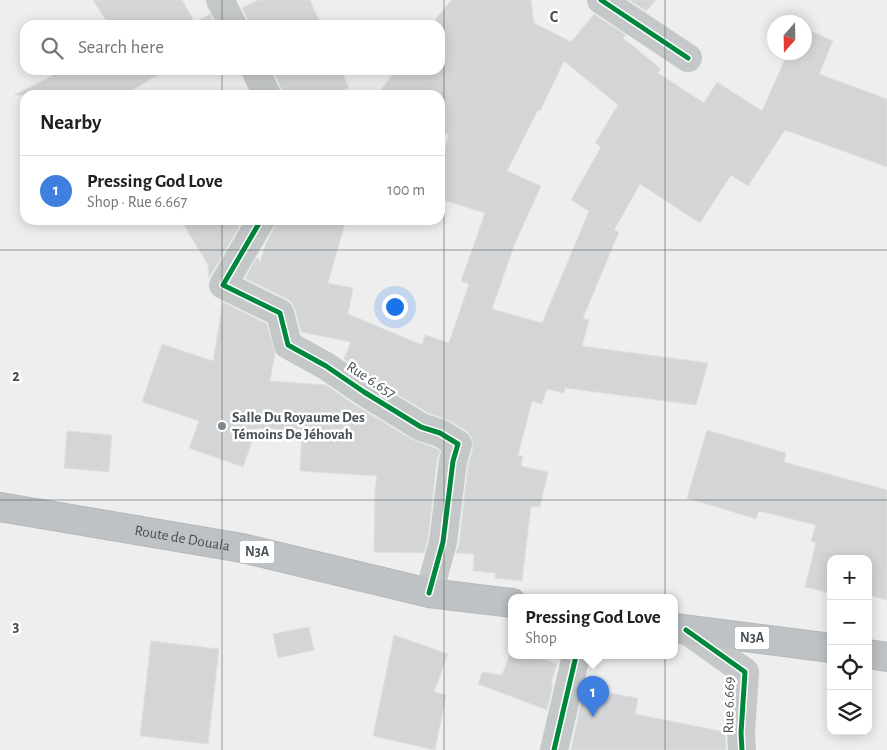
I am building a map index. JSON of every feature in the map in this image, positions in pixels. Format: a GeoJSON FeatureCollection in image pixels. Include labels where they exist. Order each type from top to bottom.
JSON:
{"type":"FeatureCollection","features":[{"type":"Feature","properties":{"kind":"highway","name":"Route de Douala"},"geometry":{"type":"LineString","coordinates":[[0,507],[242,548],[429,593],[508,603]]}},
{"type":"Feature","properties":{"kind":"highway","name":"N3A"},"geometry":{"type":"LineString","coordinates":[[680,629],[827,647]]}},
{"type":"Feature","properties":{"kind":"highway"},"geometry":{"type":"LineString","coordinates":[[872,655],[887,657]]}},
{"type":"Feature","properties":{"kind":"street"},"geometry":{"type":"LineString","coordinates":[[220,0],[230,20]]}},
{"type":"Feature","properties":{"kind":"street"},"geometry":{"type":"LineString","coordinates":[[601,0],[688,58]]}},
{"type":"Feature","properties":{"kind":"street"},"geometry":{"type":"LineString","coordinates":[[257,75],[265,90]]}},
{"type":"Feature","properties":{"kind":"street","name":"Rue 6.657"},"geometry":{"type":"LineString","coordinates":[[258,225],[224,285],[280,313],[288,345],[326,366],[421,427],[440,433],[458,444],[453,461],[443,542],[429,593]]}},
{"type":"Feature","properties":{"kind":"street","name":"Rue 6.669"},"geometry":{"type":"LineString","coordinates":[[680,629],[745,672],[739,744]]}},
{"type":"Feature","properties":{"kind":"street"},"geometry":{"type":"LineString","coordinates":[[554,750],[575,659]]}},
{"type":"Feature","properties":{"kind":"building"},"geometry":{"type":"Polygon","coordinates":[[[93,0],[182,0],[193,20],[106,20],[93,0]]]}},
{"type":"Feature","properties":{"kind":"building"},"geometry":{"type":"Polygon","coordinates":[[[258,0],[310,0],[319,20],[248,20],[242,8],[258,0]]]}},
{"type":"Feature","properties":{"kind":"building"},"geometry":{"type":"Polygon","coordinates":[[[451,0],[531,0],[534,23],[571,42],[594,14],[626,35],[623,38],[661,69],[658,73],[704,103],[717,82],[762,111],[784,60],[812,60],[812,32],[833,41],[819,74],[887,99],[887,167],[785,130],[748,186],[731,175],[700,223],[640,184],[614,230],[619,232],[583,318],[589,320],[582,346],[708,363],[696,405],[565,388],[564,393],[547,389],[542,404],[532,401],[518,455],[523,456],[521,466],[548,472],[540,507],[531,506],[522,581],[495,578],[495,573],[473,571],[474,554],[456,553],[459,544],[468,464],[473,448],[472,438],[467,431],[448,420],[428,413],[372,379],[344,359],[351,342],[301,332],[292,303],[245,278],[257,257],[260,262],[266,243],[275,225],[345,225],[328,283],[353,288],[348,314],[422,345],[425,335],[449,343],[469,284],[461,281],[485,213],[445,201],[445,148],[449,135],[445,133],[445,90],[381,90],[392,75],[445,75],[445,20],[435,20],[451,0]],[[564,61],[540,111],[538,110],[507,171],[541,186],[515,243],[492,309],[542,323],[589,211],[571,200],[601,147],[595,143],[618,105],[564,61]]]}},
{"type":"Feature","properties":{"kind":"building"},"geometry":{"type":"Polygon","coordinates":[[[629,0],[656,0],[646,11],[629,0]]]}},
{"type":"Feature","properties":{"kind":"building"},"geometry":{"type":"Polygon","coordinates":[[[210,14],[213,20],[200,20],[210,14]]]}},
{"type":"Feature","properties":{"kind":"building"},"geometry":{"type":"Polygon","coordinates":[[[53,75],[158,75],[132,90],[25,90],[53,75]]]}},
{"type":"Feature","properties":{"kind":"building"},"geometry":{"type":"Polygon","coordinates":[[[274,75],[343,75],[349,88],[344,90],[281,90],[274,75]]]}},
{"type":"Feature","properties":{"kind":"building"},"geometry":{"type":"Polygon","coordinates":[[[184,225],[238,225],[239,227],[209,278],[208,265],[184,225]]]}},
{"type":"Feature","properties":{"kind":"building"},"geometry":{"type":"Polygon","coordinates":[[[223,302],[267,324],[275,353],[270,381],[326,385],[413,440],[440,451],[437,459],[428,539],[424,553],[374,552],[377,476],[300,471],[302,432],[257,428],[243,467],[189,448],[199,421],[142,402],[162,344],[213,361],[223,302]]]}},
{"type":"Feature","properties":{"kind":"building"},"geometry":{"type":"Polygon","coordinates":[[[707,430],[786,453],[784,462],[887,490],[887,600],[872,596],[872,555],[827,555],[827,592],[805,587],[816,543],[811,541],[816,525],[759,511],[756,519],[687,498],[707,430]]]}},
{"type":"Feature","properties":{"kind":"building"},"geometry":{"type":"Polygon","coordinates":[[[67,431],[112,435],[109,472],[64,468],[67,431]]]}},
{"type":"Feature","properties":{"kind":"building"},"geometry":{"type":"Polygon","coordinates":[[[309,627],[314,650],[278,658],[273,634],[309,627]]]}},
{"type":"Feature","properties":{"kind":"building"},"geometry":{"type":"Polygon","coordinates":[[[394,635],[448,654],[434,692],[446,695],[435,750],[373,736],[394,635]]]}},
{"type":"Feature","properties":{"kind":"building"},"geometry":{"type":"Polygon","coordinates":[[[151,641],[219,649],[208,744],[140,736],[151,641]]]}},
{"type":"Feature","properties":{"kind":"building"},"geometry":{"type":"Polygon","coordinates":[[[508,659],[543,659],[557,664],[551,683],[553,684],[547,710],[478,684],[482,672],[502,675],[508,659]]]}},
{"type":"Feature","properties":{"kind":"building"},"geometry":{"type":"Polygon","coordinates":[[[584,689],[638,698],[635,714],[725,732],[726,750],[571,750],[584,689]]]}},
{"type":"Feature","properties":{"kind":"cycle path"},"geometry":{"type":"LineString","coordinates":[[601,0],[688,58]]}},
{"type":"Feature","properties":{"kind":"cycle path"},"geometry":{"type":"LineString","coordinates":[[258,225],[223,285],[280,313],[288,345],[326,366],[421,427],[440,433],[458,444],[453,461],[443,542],[429,593]]}},
{"type":"Feature","properties":{"kind":"cycle path"},"geometry":{"type":"LineString","coordinates":[[686,630],[745,672],[741,733],[742,750]]}},
{"type":"Feature","properties":{"kind":"cycle path"},"geometry":{"type":"LineString","coordinates":[[554,750],[575,659]]}},
{"type":"Feature","properties":{"kind":"place","name":"Salle Du Royaume Des Témoins De Jéhovah"},"geometry":{"type":"Point","coordinates":[222,426]}},
{"type":"Feature","properties":{"kind":"place","name":"Pressing God Love"},"geometry":{"type":"Point","coordinates":[593,717]}}]}
